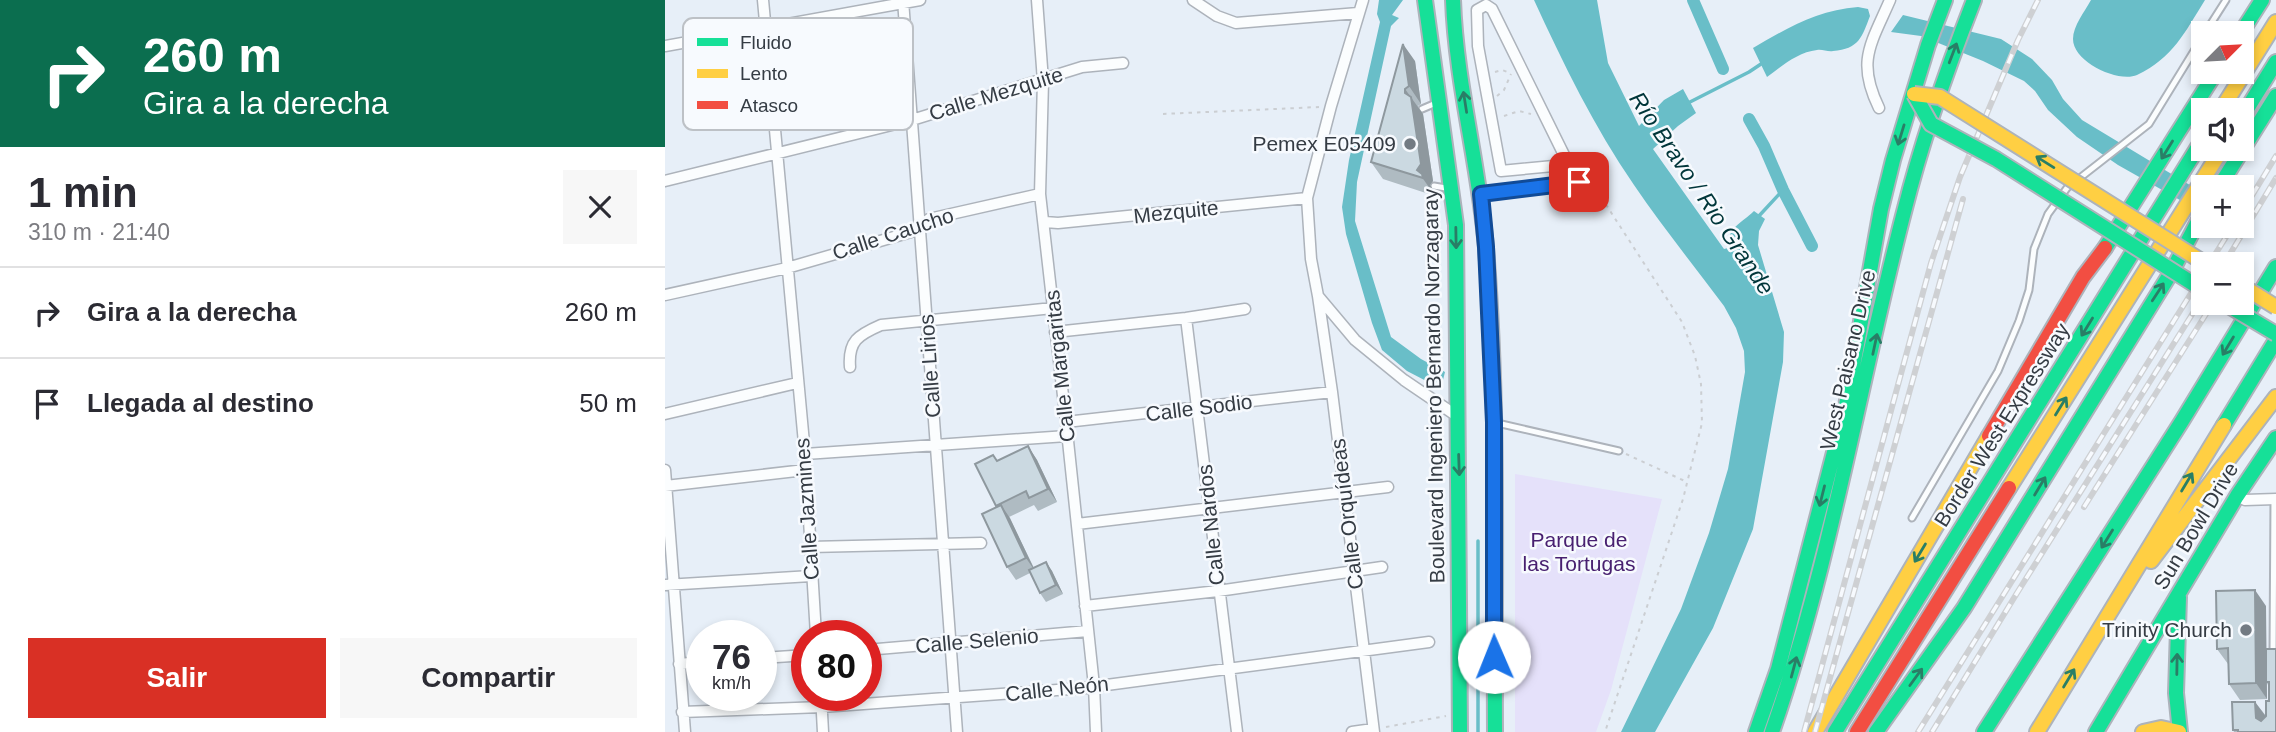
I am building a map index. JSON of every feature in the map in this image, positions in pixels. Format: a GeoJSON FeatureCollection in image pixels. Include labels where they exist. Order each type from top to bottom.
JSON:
{"type":"FeatureCollection","features":[{"type":"Feature","properties":{"kind":"main road","name":"Boulevard Ingeniero Bernardo Norzagaray"},"geometry":{"type":"LineString","coordinates":[[1425,0],[1438,103],[1453,189],[1457,290],[1460,732]]}},
{"type":"Feature","properties":{"kind":"main road"},"geometry":{"type":"LineString","coordinates":[[1453,0],[1454,28],[1481,194],[1486,247],[1494,422],[1495,732]]}},
{"type":"Feature","properties":{"kind":"main road","name":"West Paisano Drive"},"geometry":{"type":"LineString","coordinates":[[1756,732],[1778,669],[1853,408],[1881,209],[1893,160],[1945,0]]}},
{"type":"Feature","properties":{"kind":"main road","name":"West Paisano Drive"},"geometry":{"type":"LineString","coordinates":[[1772,732],[1790,680],[1853,408],[1896,241],[1949,64],[1974,0]]}},
{"type":"Feature","properties":{"kind":"main road"},"geometry":{"type":"LineString","coordinates":[[2249,21],[2262,0]]}},
{"type":"Feature","properties":{"kind":"main road"},"geometry":{"type":"LineString","coordinates":[[2228,98],[2276,22]]}},
{"type":"Feature","properties":{"kind":"main road"},"geometry":{"type":"LineString","coordinates":[[2254,98],[2276,62]]}},
{"type":"Feature","properties":{"kind":"main road"},"geometry":{"type":"LineString","coordinates":[[1815,732],[2083,277],[2114,236],[2208,84]]}},
{"type":"Feature","properties":{"kind":"main road"},"geometry":{"type":"LineString","coordinates":[[1914,94],[1940,97],[2191,255]]}},
{"type":"Feature","properties":{"kind":"main road"},"geometry":{"type":"LineString","coordinates":[[1914,94],[1931,124],[1996,159],[2191,283]]}},
{"type":"Feature","properties":{"kind":"main road"},"geometry":{"type":"LineString","coordinates":[[2227,175],[2276,96]]}},
{"type":"Feature","properties":{"kind":"main road"},"geometry":{"type":"LineString","coordinates":[[1444,137],[1470,134]]}},
{"type":"Feature","properties":{"kind":"main road","name":"Border West Expressway"},"geometry":{"type":"LineString","coordinates":[[1835,732],[2191,159]]}},
{"type":"Feature","properties":{"kind":"main road","name":"Border West Expressway"},"geometry":{"type":"LineString","coordinates":[[1857,732],[2214,161]]}},
{"type":"Feature","properties":{"kind":"main road"},"geometry":{"type":"LineString","coordinates":[[1876,732],[1964,608],[2191,237]]}},
{"type":"Feature","properties":{"kind":"main road"},"geometry":{"type":"LineString","coordinates":[[1984,732],[2182,421],[2276,267]]}},
{"type":"Feature","properties":{"kind":"main road"},"geometry":{"type":"LineString","coordinates":[[2254,293],[2276,307]]}},
{"type":"Feature","properties":{"kind":"main road"},"geometry":{"type":"LineString","coordinates":[[2244,315],[2276,334]]}},
{"type":"Feature","properties":{"kind":"main road"},"geometry":{"type":"LineString","coordinates":[[2036,732],[2276,340]]}},
{"type":"Feature","properties":{"kind":"main road"},"geometry":{"type":"LineString","coordinates":[[2101,624],[2276,397]]}},
{"type":"Feature","properties":{"kind":"main road","name":"Sun Bowl Drive"},"geometry":{"type":"LineString","coordinates":[[2096,732],[2237,495],[2276,438]]}},
{"type":"Feature","properties":{"kind":"main road"},"geometry":{"type":"LineString","coordinates":[[2143,732],[2154,727],[2164,727],[2180,732],[2176,693],[2179,595]]}},
{"type":"Feature","properties":{"kind":"street"},"geometry":{"type":"LineString","coordinates":[[764,0],[765,18]]}},
{"type":"Feature","properties":{"kind":"street"},"geometry":{"type":"LineString","coordinates":[[822,18],[920,0]]}},
{"type":"Feature","properties":{"kind":"street","name":"Calle Margaritas"},"geometry":{"type":"LineString","coordinates":[[1037,0],[1042,81],[1040,194],[1094,686],[1096,732]]}},
{"type":"Feature","properties":{"kind":"street"},"geometry":{"type":"LineString","coordinates":[[1193,0],[1217,16],[1236,23],[1358,13]]}},
{"type":"Feature","properties":{"kind":"street","name":"Calle Orquídeas"},"geometry":{"type":"LineString","coordinates":[[1363,0],[1307,198],[1311,259],[1332,392],[1373,731]]}},
{"type":"Feature","properties":{"kind":"street"},"geometry":{"type":"LineString","coordinates":[[1879,108],[1866,70],[1875,34],[1891,0]]}},
{"type":"Feature","properties":{"kind":"street"},"geometry":{"type":"LineString","coordinates":[[1486,5],[1492,9],[1566,161],[1565,164],[1501,171],[1478,46],[1478,7],[1486,5]]}},
{"type":"Feature","properties":{"kind":"street"},"geometry":{"type":"LineString","coordinates":[[665,46],[683,43]]}},
{"type":"Feature","properties":{"kind":"street","name":"Calle Mezquite"},"geometry":{"type":"LineString","coordinates":[[913,120],[1082,68],[1123,63]]}},
{"type":"Feature","properties":{"kind":"street"},"geometry":{"type":"LineString","coordinates":[[665,414],[797,383],[774,130]]}},
{"type":"Feature","properties":{"kind":"street","name":"Calle Mezquite"},"geometry":{"type":"LineString","coordinates":[[665,181],[872,130]]}},
{"type":"Feature","properties":{"kind":"street","name":"Calle Lirios"},"geometry":{"type":"LineString","coordinates":[[913,130],[957,732]]}},
{"type":"Feature","properties":{"kind":"street","name":"Calle Caucho"},"geometry":{"type":"LineString","coordinates":[[665,295],[787,268],[911,232],[929,219],[1040,194]]}},
{"type":"Feature","properties":{"kind":"street","name":"Mezquite"},"geometry":{"type":"LineString","coordinates":[[1045,222],[1058,223],[1307,198]]}},
{"type":"Feature","properties":{"kind":"street","name":"Calle Orquídeas"},"geometry":{"type":"LineString","coordinates":[[1318,296],[1355,340],[1404,380],[1457,416]]}},
{"type":"Feature","properties":{"kind":"street"},"geometry":{"type":"LineString","coordinates":[[850,367],[849,352],[853,344],[869,330],[881,325],[1053,308]]}},
{"type":"Feature","properties":{"kind":"street"},"geometry":{"type":"LineString","coordinates":[[1055,332],[1245,309]]}},
{"type":"Feature","properties":{"kind":"street","name":"Calle Nardos"},"geometry":{"type":"LineString","coordinates":[[1186,318],[1237,732]]}},
{"type":"Feature","properties":{"kind":"street","name":"Calle Jazmines"},"geometry":{"type":"LineString","coordinates":[[797,383],[815,620]]}},
{"type":"Feature","properties":{"kind":"street","name":"Calle Sodio"},"geometry":{"type":"LineString","coordinates":[[1066,422],[1332,392]]}},
{"type":"Feature","properties":{"kind":"street"},"geometry":{"type":"LineString","coordinates":[[804,454],[1067,436]]}},
{"type":"Feature","properties":{"kind":"street"},"geometry":{"type":"LineString","coordinates":[[665,470],[669,585],[685,732]]}},
{"type":"Feature","properties":{"kind":"street"},"geometry":{"type":"LineString","coordinates":[[666,486],[805,470]]}},
{"type":"Feature","properties":{"kind":"street"},"geometry":{"type":"LineString","coordinates":[[1077,524],[1388,487]]}},
{"type":"Feature","properties":{"kind":"street"},"geometry":{"type":"LineString","coordinates":[[2237,495],[2245,500],[2275,499]]}},
{"type":"Feature","properties":{"kind":"street"},"geometry":{"type":"LineString","coordinates":[[810,547],[981,543]]}},
{"type":"Feature","properties":{"kind":"street"},"geometry":{"type":"LineString","coordinates":[[1085,606],[1218,591],[1383,567]]}},
{"type":"Feature","properties":{"kind":"street"},"geometry":{"type":"LineString","coordinates":[[669,585],[811,576]]}},
{"type":"Feature","properties":{"kind":"street","name":"Calle Selenio"},"geometry":{"type":"LineString","coordinates":[[882,648],[1088,631]]}},
{"type":"Feature","properties":{"kind":"street","name":"Calle Neón"},"geometry":{"type":"LineString","coordinates":[[882,703],[1094,686],[1429,642]]}},
{"type":"Feature","properties":{"kind":"street"},"geometry":{"type":"LineString","coordinates":[[679,664],[686,663]]}},
{"type":"Feature","properties":{"kind":"street","name":"Calle Neón"},"geometry":{"type":"LineString","coordinates":[[682,712],[791,708]]}},
{"type":"Feature","properties":{"kind":"street"},"geometry":{"type":"LineString","coordinates":[[822,711],[823,732]]}},
{"type":"Feature","properties":{"kind":"street"},"geometry":{"type":"LineString","coordinates":[[1352,732],[1373,731]]}},
{"type":"Feature","properties":{"kind":"lane"},"geometry":{"type":"LineString","coordinates":[[2213,21],[2226,0]]}},
{"type":"Feature","properties":{"kind":"lane"},"geometry":{"type":"LineString","coordinates":[[1912,518],[1998,370],[2029,290],[2034,249],[2048,214],[2067,188],[2149,124],[2191,56]]}},
{"type":"Feature","properties":{"kind":"lane"},"geometry":{"type":"LineString","coordinates":[[1422,109],[1438,103]]}},
{"type":"Feature","properties":{"kind":"lane"},"geometry":{"type":"LineString","coordinates":[[1481,194],[1579,182],[1588,176]]}},
{"type":"Feature","properties":{"kind":"lane"},"geometry":{"type":"LineString","coordinates":[[1434,186],[1453,189]]}},
{"type":"Feature","properties":{"kind":"lane"},"geometry":{"type":"LineString","coordinates":[[1494,422],[1619,451]]}},
{"type":"Feature","properties":{"kind":"lane"},"geometry":{"type":"LineString","coordinates":[[2273,664],[2275,499]]}},
{"type":"Feature","properties":{"kind":"path"},"geometry":{"type":"LineString","coordinates":[[1490,99],[1501,93],[1511,73],[1510,62]]}},
{"type":"Feature","properties":{"kind":"path"},"geometry":{"type":"LineString","coordinates":[[1490,77],[1498,71],[1511,73]]}},
{"type":"Feature","properties":{"kind":"path"},"geometry":{"type":"LineString","coordinates":[[1496,90],[1501,93]]}},
{"type":"Feature","properties":{"kind":"path"},"geometry":{"type":"LineString","coordinates":[[1163,114],[1331,107]]}},
{"type":"Feature","properties":{"kind":"path"},"geometry":{"type":"LineString","coordinates":[[1500,118],[1519,111],[1536,116]]}},
{"type":"Feature","properties":{"kind":"path"},"geometry":{"type":"LineString","coordinates":[[1588,176],[1682,322],[1702,384],[1702,423],[1687,482],[1605,732]]}},
{"type":"Feature","properties":{"kind":"path"},"geometry":{"type":"LineString","coordinates":[[1619,451],[1687,482]]}},
{"type":"Feature","properties":{"kind":"path"},"geometry":{"type":"LineString","coordinates":[[1373,731],[1461,713]]}},
{"type":"Feature","properties":{"kind":"green space","name":"Parque de las Tortugas"},"geometry":{"type":"Polygon","coordinates":[[[1515,474],[1662,499],[1611,690],[1596,732],[1515,732],[1515,474]]]}},
{"type":"Feature","properties":{"kind":"water"},"geometry":{"type":"Polygon","coordinates":[[[1379,0],[1403,0],[1392,15],[1399,18],[1391,26],[1357,182],[1355,221],[1391,337],[1421,359],[1445,372],[1443,380],[1432,384],[1407,371],[1382,350],[1346,234],[1342,207],[1349,160],[1380,22],[1377,14],[1379,0]]]}},
{"type":"Feature","properties":{"kind":"water"},"geometry":{"type":"Polygon","coordinates":[[[1534,0],[1597,0],[1608,63],[1639,126],[1664,100],[1683,89],[1696,113],[1653,149],[1724,249],[1728,248],[1732,230],[1754,211],[1765,219],[1759,231],[1758,245],[1784,332],[1783,362],[1753,529],[1713,628],[1655,732],[1621,732],[1681,609],[1709,533],[1728,469],[1745,372],[1744,351],[1724,306],[1619,163],[1592,118],[1534,0]]]}},
{"type":"Feature","properties":{"kind":"water"},"geometry":{"type":"Polygon","coordinates":[[[2091,0],[2205,0],[2169,52],[2149,68],[2129,77],[2098,69],[2080,55],[2073,39],[2091,0]]]}},
{"type":"Feature","properties":{"kind":"water"},"geometry":{"type":"Polygon","coordinates":[[[1858,7],[1868,9],[1870,16],[1862,36],[1854,45],[1842,50],[1810,51],[1791,60],[1767,77],[1753,48],[1816,16],[1858,7]]]}},
{"type":"Feature","properties":{"kind":"water"},"geometry":{"type":"Polygon","coordinates":[[[1903,15],[2001,39],[2032,59],[2052,80],[2063,99],[2082,120],[2191,186],[2191,206],[2118,165],[2077,137],[2048,110],[2024,81],[1921,36],[1891,32],[1903,15]]]}},
{"type":"Feature","properties":{"kind":"building"},"geometry":{"type":"Polygon","coordinates":[[[1403,44],[1409,86],[1405,93],[1411,97],[1421,164],[1417,170],[1423,178],[1371,162],[1403,44]]]}},
{"type":"Feature","properties":{"kind":"building"},"geometry":{"type":"Polygon","coordinates":[[[1028,446],[1048,489],[1029,498],[1026,491],[996,506],[975,464],[993,455],[997,461],[1028,446]]]}},
{"type":"Feature","properties":{"kind":"building"},"geometry":{"type":"Polygon","coordinates":[[[1001,505],[1026,558],[1007,567],[982,514],[1001,505]]]}},
{"type":"Feature","properties":{"kind":"building"},"geometry":{"type":"Polygon","coordinates":[[[1046,562],[1056,585],[1040,593],[1029,570],[1046,562]]]}},
{"type":"Feature","properties":{"kind":"building"},"geometry":{"type":"Polygon","coordinates":[[[2255,590],[2256,683],[2229,684],[2228,648],[2217,649],[2216,591],[2255,590]]]}},
{"type":"Feature","properties":{"kind":"building"},"geometry":{"type":"Polygon","coordinates":[[[2266,649],[2276,649],[2276,732],[2238,732],[2233,730],[2232,702],[2255,702],[2256,718],[2261,721],[2266,716],[2269,682],[2266,682],[2266,649]]]}},
{"type":"Feature","properties":{"kind":"waterway"},"geometry":{"type":"LineString","coordinates":[[1693,0],[1723,69]]}},
{"type":"Feature","properties":{"kind":"waterway"},"geometry":{"type":"LineString","coordinates":[[1688,103],[1764,62]]}},
{"type":"Feature","properties":{"kind":"waterway"},"geometry":{"type":"LineString","coordinates":[[1749,119],[1812,246]]}},
{"type":"Feature","properties":{"kind":"waterway"},"geometry":{"type":"LineString","coordinates":[[1758,217],[1783,190]]}},
{"type":"Feature","properties":{"kind":"waterway"},"geometry":{"type":"LineString","coordinates":[[1478,541],[1478,732]]}},
{"type":"Feature","properties":{"kind":"railway"},"geometry":{"type":"LineString","coordinates":[[1804,732],[1931,263],[1960,177],[2018,40],[2038,0]]}},
{"type":"Feature","properties":{"kind":"railway"},"geometry":{"type":"LineString","coordinates":[[2254,192],[2276,156]]}},
{"type":"Feature","properties":{"kind":"railway"},"geometry":{"type":"LineString","coordinates":[[2231,252],[2276,178]]}},
{"type":"Feature","properties":{"kind":"railway"},"geometry":{"type":"LineString","coordinates":[[1815,732],[1963,199]]}},
{"type":"Feature","properties":{"kind":"railway"},"geometry":{"type":"LineString","coordinates":[[2217,252],[2225,238]]}},
{"type":"Feature","properties":{"kind":"railway"},"geometry":{"type":"LineString","coordinates":[[1918,732],[2191,293]]}},
{"type":"Feature","properties":{"kind":"railway"},"geometry":{"type":"LineString","coordinates":[[1932,732],[2192,315]]}},
{"type":"Feature","properties":{"kind":"railway"},"geometry":{"type":"LineString","coordinates":[[2084,507],[2205,315]]}},
{"type":"Feature","properties":{"kind":"traffic: fast"},"geometry":{"type":"LineString","coordinates":[[1425,0],[1456,225],[1460,732]]}},
{"type":"Feature","properties":{"kind":"traffic: fast"},"geometry":{"type":"LineString","coordinates":[[1453,0],[1458,62],[1483,217],[1490,308],[1495,490],[1495,732]]}},
{"type":"Feature","properties":{"kind":"traffic: fast"},"geometry":{"type":"LineString","coordinates":[[1756,732],[1778,669],[1846,406],[1881,209],[1893,160],[1928,45],[1945,0]]}},
{"type":"Feature","properties":{"kind":"traffic: fast"},"geometry":{"type":"LineString","coordinates":[[1772,732],[1793,668],[1828,539],[1911,185],[1954,52],[1974,0]]}},
{"type":"Feature","properties":{"kind":"traffic: fast"},"geometry":{"type":"LineString","coordinates":[[2249,21],[2262,0]]}},
{"type":"Feature","properties":{"kind":"traffic: fast"},"geometry":{"type":"LineString","coordinates":[[2254,98],[2276,62]]}},
{"type":"Feature","properties":{"kind":"traffic: fast"},"geometry":{"type":"LineString","coordinates":[[2105,248],[2208,84]]}},
{"type":"Feature","properties":{"kind":"traffic: fast"},"geometry":{"type":"LineString","coordinates":[[1914,94],[1931,124],[1996,159],[2191,282]]}},
{"type":"Feature","properties":{"kind":"traffic: fast"},"geometry":{"type":"LineString","coordinates":[[2227,175],[2276,96]]}},
{"type":"Feature","properties":{"kind":"traffic: fast"},"geometry":{"type":"LineString","coordinates":[[1835,732],[2191,158]]}},
{"type":"Feature","properties":{"kind":"traffic: fast"},"geometry":{"type":"LineString","coordinates":[[1876,732],[1964,608],[2172,271],[2191,235]]}},
{"type":"Feature","properties":{"kind":"traffic: fast"},"geometry":{"type":"LineString","coordinates":[[1984,732],[2182,421],[2276,267]]}},
{"type":"Feature","properties":{"kind":"traffic: fast"},"geometry":{"type":"LineString","coordinates":[[2244,315],[2276,334]]}},
{"type":"Feature","properties":{"kind":"traffic: fast"},"geometry":{"type":"LineString","coordinates":[[2224,425],[2276,340]]}},
{"type":"Feature","properties":{"kind":"traffic: fast"},"geometry":{"type":"LineString","coordinates":[[2096,732],[2237,496],[2276,438]]}},
{"type":"Feature","properties":{"kind":"traffic: fast"},"geometry":{"type":"LineString","coordinates":[[2179,597],[2176,693],[2180,732]]}},
{"type":"Feature","properties":{"kind":"traffic: slow"},"geometry":{"type":"LineString","coordinates":[[2228,98],[2276,22]]}},
{"type":"Feature","properties":{"kind":"traffic: slow"},"geometry":{"type":"LineString","coordinates":[[1914,94],[1940,97],[2191,255]]}},
{"type":"Feature","properties":{"kind":"traffic: slow"},"geometry":{"type":"LineString","coordinates":[[2009,488],[2214,161]]}},
{"type":"Feature","properties":{"kind":"traffic: slow"},"geometry":{"type":"LineString","coordinates":[[2254,293],[2276,307]]}},
{"type":"Feature","properties":{"kind":"traffic: slow"},"geometry":{"type":"LineString","coordinates":[[2151,561],[2276,397]]}},
{"type":"Feature","properties":{"kind":"traffic: slow"},"geometry":{"type":"LineString","coordinates":[[2037,732],[2224,425]]}},
{"type":"Feature","properties":{"kind":"traffic: slow"},"geometry":{"type":"LineString","coordinates":[[1815,732],[1989,436]]}},
{"type":"Feature","properties":{"kind":"traffic: slow"},"geometry":{"type":"LineString","coordinates":[[2143,732],[2161,728],[2179,732]]}},
{"type":"Feature","properties":{"kind":"traffic: jam"},"geometry":{"type":"LineString","coordinates":[[1989,436],[2083,277],[2105,248]]}},
{"type":"Feature","properties":{"kind":"traffic: jam"},"geometry":{"type":"LineString","coordinates":[[1857,732],[2009,488]]}},
{"type":"Feature","properties":{"kind":"place","name":"Pemex E05409"},"geometry":{"type":"Point","coordinates":[1410,144]}},
{"type":"Feature","properties":{"kind":"place","name":"Trinity Church"},"geometry":{"type":"Point","coordinates":[2246,630]}},
{"type":"Feature","properties":{"kind":"route"},"geometry":{"type":"LineString","coordinates":[[1494,657],[1494,422],[1481,194],[1579,182]]}},
{"type":"Feature","properties":{"kind":"water label","name":"Río Bravo / Rio Grande"},"geometry":{"type":"Point","coordinates":[1702,193]}}]}
